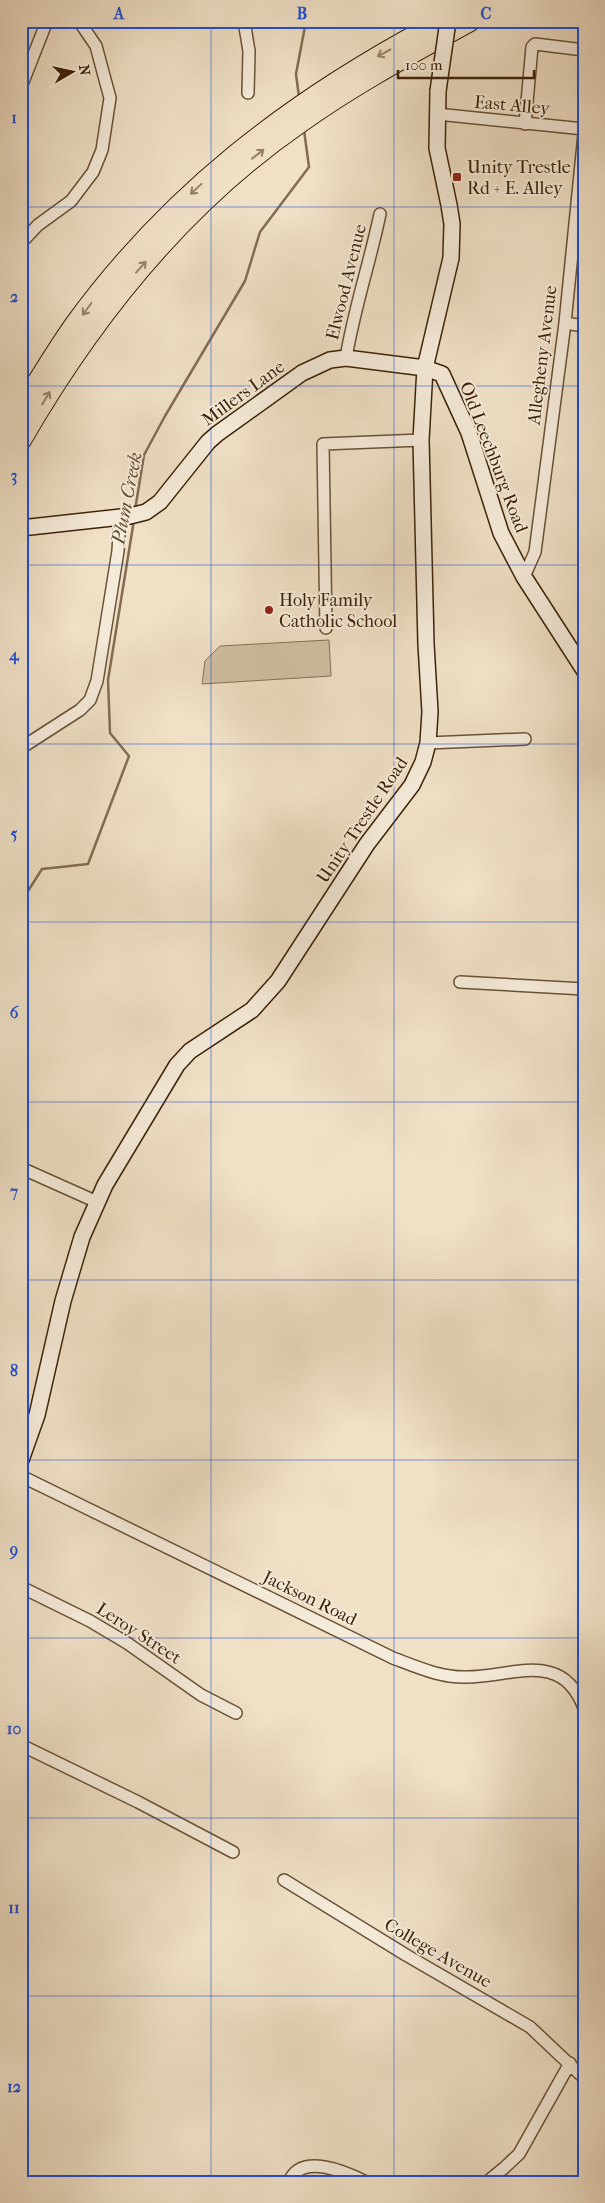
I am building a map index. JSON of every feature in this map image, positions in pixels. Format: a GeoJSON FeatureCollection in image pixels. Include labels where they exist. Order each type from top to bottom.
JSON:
{"type":"FeatureCollection","features":[{"type":"Feature","properties":{"kind":"highway"},"geometry":{"type":"LineString","coordinates":[[21,409],[53,358],[101,291],[176,207],[205,180],[281,118],[318,93],[372,59],[442,21]]}},
{"type":"Feature","properties":{"kind":"highway"},"geometry":{"type":"LineString","coordinates":[[21,440],[48,394],[108,307],[178,226],[215,190],[298,124],[361,83],[470,21]]}},
{"type":"Feature","properties":{"kind":"street"},"geometry":{"type":"LineString","coordinates":[[22,85],[47,21]]}},
{"type":"Feature","properties":{"kind":"street"},"geometry":{"type":"LineString","coordinates":[[21,243],[38,225],[71,201],[93,172],[102,150],[110,98],[96,46],[79,21]]}},
{"type":"Feature","properties":{"kind":"street"},"geometry":{"type":"LineString","coordinates":[[244,21],[249,51],[248,93]]}},
{"type":"Feature","properties":{"kind":"street","name":"Unity Trestle Road"},"geometry":{"type":"LineString","coordinates":[[23,1451],[37,1415],[63,1302],[80,1246],[105,1185],[177,1065],[190,1051],[252,1010],[278,982],[367,844],[412,785],[423,762],[428,743],[430,712],[426,644],[421,440],[425,368],[451,258],[452,224],[450,205],[436,148],[438,91],[448,21]]}},
{"type":"Feature","properties":{"kind":"street"},"geometry":{"type":"LineString","coordinates":[[525,124],[532,47],[535,44],[584,50]]}},
{"type":"Feature","properties":{"kind":"street","name":"East Alley"},"geometry":{"type":"LineString","coordinates":[[437,114],[525,124],[584,128]]}},
{"type":"Feature","properties":{"kind":"street","name":"Allegheny Avenue"},"geometry":{"type":"LineString","coordinates":[[524,577],[534,552],[565,324],[581,202],[584,134]]}},
{"type":"Feature","properties":{"kind":"street","name":"Elwood Avenue"},"geometry":{"type":"LineString","coordinates":[[346,358],[350,329],[367,271],[380,214]]}},
{"type":"Feature","properties":{"kind":"street"},"geometry":{"type":"LineString","coordinates":[[565,324],[584,326]]}},
{"type":"Feature","properties":{"kind":"street","name":"Millers Lane"},"geometry":{"type":"LineString","coordinates":[[21,528],[131,515],[160,502],[208,442],[252,408],[313,367],[330,360],[346,358],[425,368]]}},
{"type":"Feature","properties":{"kind":"street","name":"Old Leechburg Road"},"geometry":{"type":"LineString","coordinates":[[425,368],[442,374],[447,383],[469,434],[494,517],[524,577],[584,670]]}},
{"type":"Feature","properties":{"kind":"street"},"geometry":{"type":"LineString","coordinates":[[326,628],[323,444],[421,440]]}},
{"type":"Feature","properties":{"kind":"street"},"geometry":{"type":"LineString","coordinates":[[21,748],[80,710],[94,693],[98,681],[116,560],[131,515]]}},
{"type":"Feature","properties":{"kind":"street"},"geometry":{"type":"LineString","coordinates":[[428,743],[525,739]]}},
{"type":"Feature","properties":{"kind":"street"},"geometry":{"type":"LineString","coordinates":[[460,982],[584,989]]}},
{"type":"Feature","properties":{"kind":"street"},"geometry":{"type":"LineString","coordinates":[[21,1168],[97,1202]]}},
{"type":"Feature","properties":{"kind":"street","name":"Jackson Road"},"geometry":{"type":"LineString","coordinates":[[21,1476],[393,1658],[440,1675],[468,1677],[535,1669],[548,1672],[559,1676],[572,1686],[584,1708]]}},
{"type":"Feature","properties":{"kind":"street","name":"Leroy Street"},"geometry":{"type":"LineString","coordinates":[[21,1587],[90,1621],[127,1643],[201,1695],[236,1713]]}},
{"type":"Feature","properties":{"kind":"street"},"geometry":{"type":"LineString","coordinates":[[21,1746],[138,1802],[233,1852]]}},
{"type":"Feature","properties":{"kind":"street","name":"College Avenue"},"geometry":{"type":"LineString","coordinates":[[284,1880],[406,1955],[530,2027],[584,2078]]}},
{"type":"Feature","properties":{"kind":"street"},"geometry":{"type":"LineString","coordinates":[[487,2182],[519,2154],[570,2063]]}},
{"type":"Feature","properties":{"kind":"street"},"geometry":{"type":"LineString","coordinates":[[289,2182],[291,2176],[304,2167],[321,2166],[350,2174],[366,2182]]}},
{"type":"Feature","properties":{"kind":"shaded area"},"geometry":{"type":"Polygon","coordinates":[[[329,640],[331,676],[202,684],[205,661],[220,646],[329,640]]]}},
{"type":"Feature","properties":{"kind":"waterway","name":"Plum Creek"},"geometry":{"type":"LineString","coordinates":[[299,97],[296,74],[306,21]]}},
{"type":"Feature","properties":{"kind":"waterway","name":"Plum Creek"},"geometry":{"type":"LineString","coordinates":[[135,510],[144,455],[245,281],[260,232],[309,167],[304,130]]}},
{"type":"Feature","properties":{"kind":"waterway","name":"Plum Creek"},"geometry":{"type":"LineString","coordinates":[[21,902],[42,869],[88,864],[129,756],[110,733],[108,680],[134,520]]}},
{"type":"Feature","properties":{"kind":"place","name":"Unity Trestle Rd + E. Alley"},"geometry":{"type":"Point","coordinates":[457,177]}},
{"type":"Feature","properties":{"kind":"place","name":"Holy Family Catholic School"},"geometry":{"type":"Point","coordinates":[269,610]}}]}
